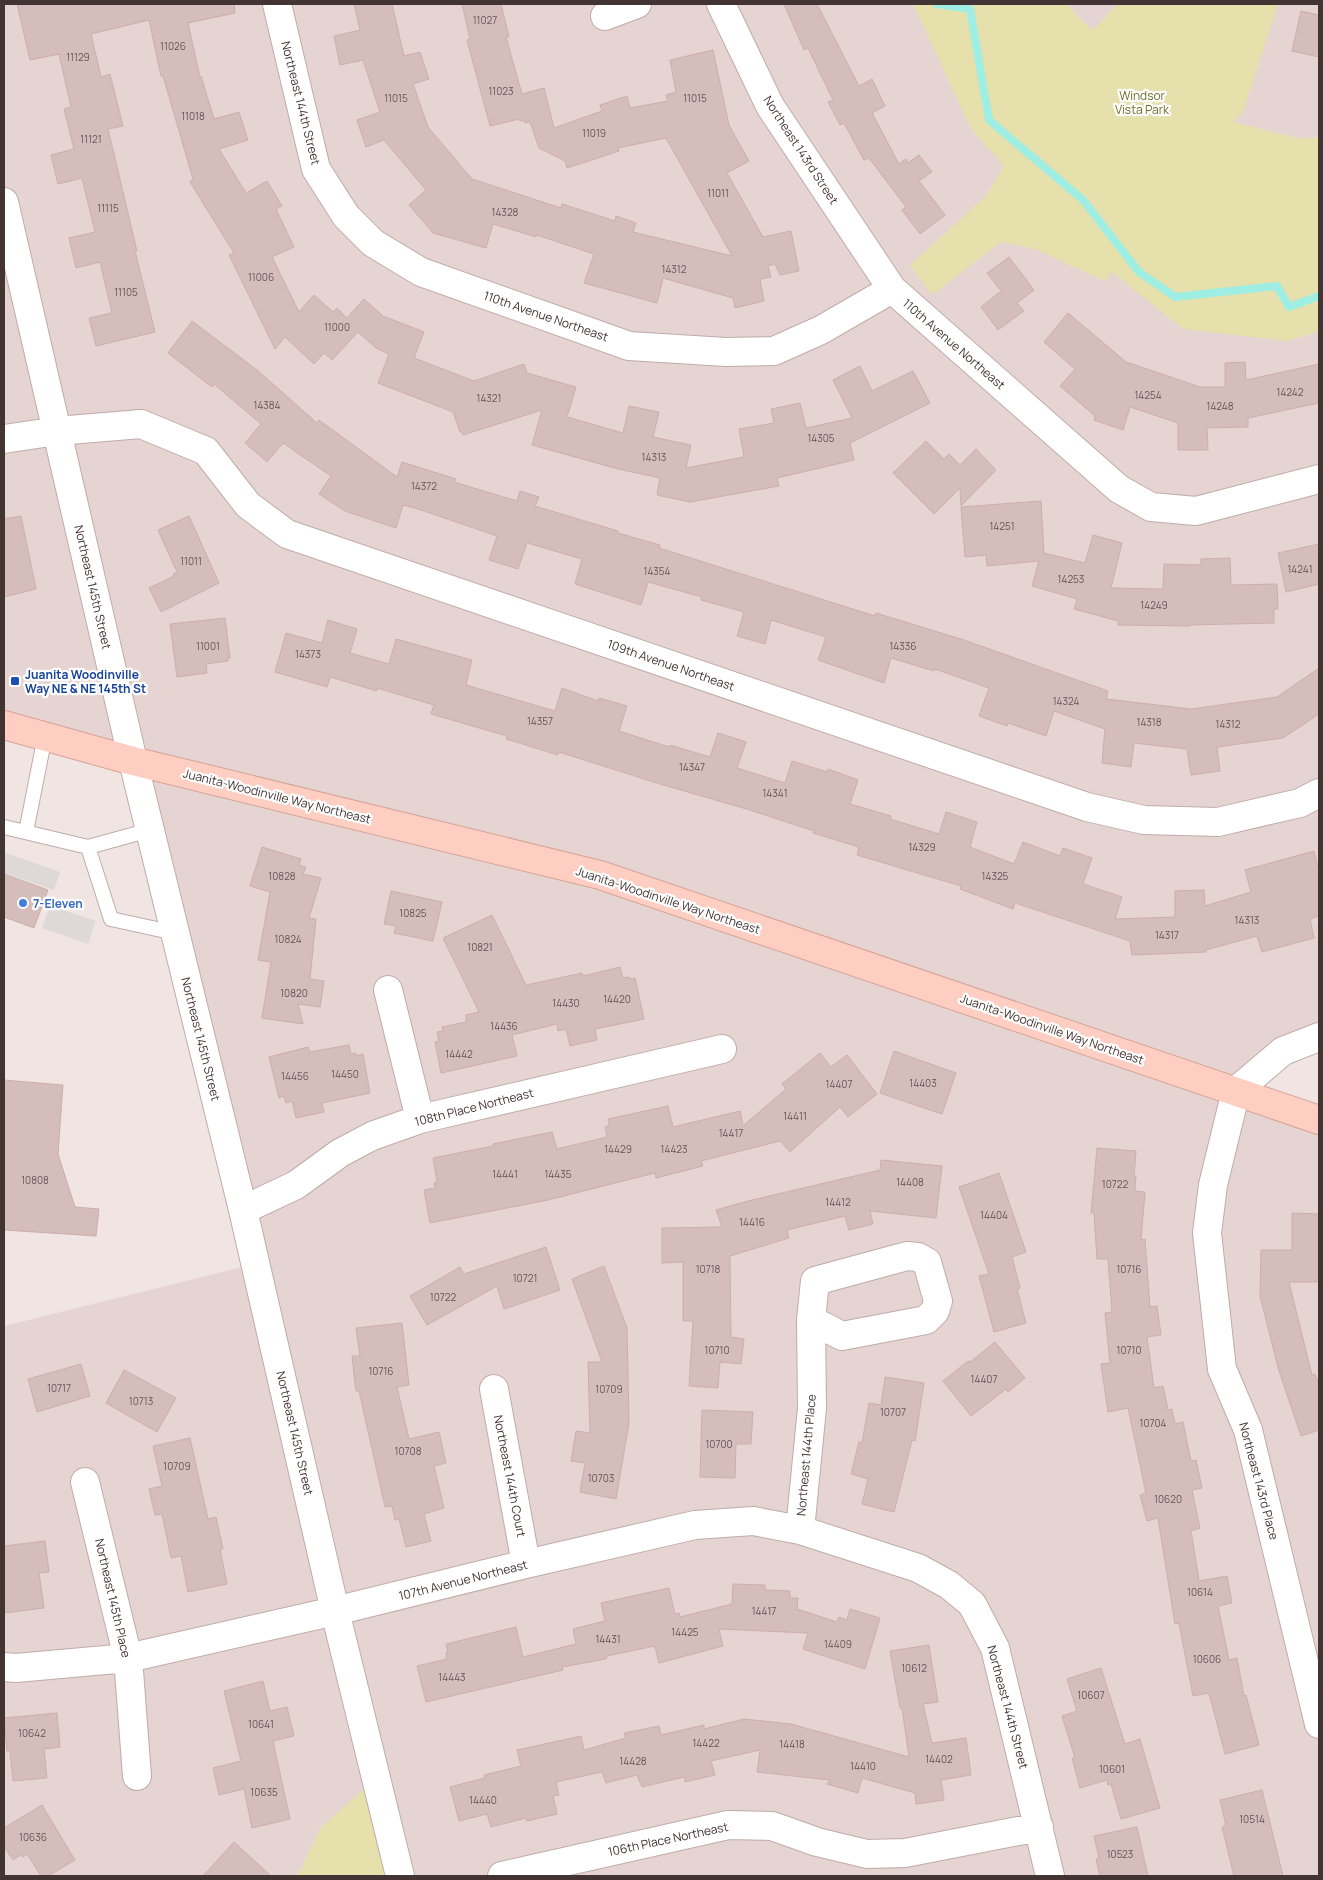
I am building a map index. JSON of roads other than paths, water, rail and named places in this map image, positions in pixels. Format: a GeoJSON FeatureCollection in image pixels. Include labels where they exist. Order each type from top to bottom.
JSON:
{"type":"FeatureCollection","features":[{"type":"Feature","properties":{"kind":"main road","name":"Juanita-Woodinville Way Northeast"},"geometry":{"type":"LineString","coordinates":[[4,725],[133,761],[600,876],[1319,1120]]}},
{"type":"Feature","properties":{"kind":"street","name":"Northeast 144th Street"},"geometry":{"type":"LineString","coordinates":[[277,4],[316,169],[346,216],[373,243]]}},
{"type":"Feature","properties":{"kind":"street"},"geometry":{"type":"LineString","coordinates":[[605,16],[638,4]]}},
{"type":"Feature","properties":{"kind":"street","name":"Northeast 143rd Street"},"geometry":{"type":"LineString","coordinates":[[720,4],[770,106],[892,290]]}},
{"type":"Feature","properties":{"kind":"street","name":"Northeast 145th Street"},"geometry":{"type":"LineString","coordinates":[[4,202],[133,761],[244,1210],[335,1612],[400,1876]]}},
{"type":"Feature","properties":{"kind":"street","name":"110th Avenue Northeast"},"geometry":{"type":"LineString","coordinates":[[373,243],[421,272],[629,346],[726,352],[774,351],[821,330],[892,290],[1119,489],[1150,506],[1196,511],[1319,479]]}},
{"type":"Feature","properties":{"kind":"street","name":"109th Avenue Northeast"},"geometry":{"type":"LineString","coordinates":[[4,439],[57,431],[141,424],[206,451],[248,505],[287,534],[1087,807],[1144,820],[1218,822],[1300,803],[1319,793]]}},
{"type":"Feature","properties":{"kind":"street"},"geometry":{"type":"LineString","coordinates":[[388,990],[420,1119]]}},
{"type":"Feature","properties":{"kind":"street"},"geometry":{"type":"LineString","coordinates":[[1236,1091],[1283,1051],[1319,1037]]}},
{"type":"Feature","properties":{"kind":"street","name":"108th Place Northeast"},"geometry":{"type":"LineString","coordinates":[[244,1210],[296,1185],[340,1153],[372,1136],[420,1119],[722,1049]]}},
{"type":"Feature","properties":{"kind":"street","name":"Northeast 143rd Place"},"geometry":{"type":"LineString","coordinates":[[1236,1091],[1213,1186],[1207,1233],[1222,1369],[1248,1430],[1319,1724]]}},
{"type":"Feature","properties":{"kind":"street","name":"Northeast 144th Place"},"geometry":{"type":"LineString","coordinates":[[800,1530],[812,1408],[811,1320]]}},
{"type":"Feature","properties":{"kind":"street","name":"Northeast 144th Court"},"geometry":{"type":"LineString","coordinates":[[494,1388],[526,1564]]}},
{"type":"Feature","properties":{"kind":"street","name":"Northeast 145th Place"},"geometry":{"type":"LineString","coordinates":[[85,1482],[128,1658],[137,1776]]}},
{"type":"Feature","properties":{"kind":"street","name":"107th Avenue Northeast"},"geometry":{"type":"LineString","coordinates":[[4,1667],[16,1668],[128,1658],[335,1612],[526,1564],[695,1525],[753,1521],[800,1530],[918,1568]]}},
{"type":"Feature","properties":{"kind":"street","name":"Northeast 144th Street"},"geometry":{"type":"LineString","coordinates":[[918,1568],[949,1585],[972,1604],[995,1648],[1040,1827],[1050,1876]]}},
{"type":"Feature","properties":{"kind":"street","name":"106th Place Northeast"},"geometry":{"type":"LineString","coordinates":[[502,1876],[728,1825],[772,1826],[817,1842],[867,1854],[905,1853],[1040,1827]]}},
{"type":"Feature","properties":{"kind":"lane"},"geometry":{"type":"LineString","coordinates":[[26,832],[45,736]]}},
{"type":"Feature","properties":{"kind":"lane"},"geometry":{"type":"LineString","coordinates":[[4,827],[88,847],[150,830]]}},
{"type":"Feature","properties":{"kind":"lane"},"geometry":{"type":"LineString","coordinates":[[88,847],[111,919],[175,933]]}},
{"type":"Feature","properties":{"kind":"waterway"},"geometry":{"type":"LineString","coordinates":[[937,4],[970,9],[989,120],[1083,200],[1139,272],[1175,297],[1277,286],[1289,307],[1319,296]]}},
{"type":"Feature","properties":{"kind":"place","name":"Juanita Woodinville Way NE & NE 145th St"},"geometry":{"type":"Point","coordinates":[15,681]}},
{"type":"Feature","properties":{"kind":"place","name":"7-Eleven"},"geometry":{"type":"Point","coordinates":[23,903]}},
{"type":"Feature","properties":{"kind":"park label","name":"Windsor Vista Park"},"geometry":{"type":"Point","coordinates":[1142,102]}}]}
